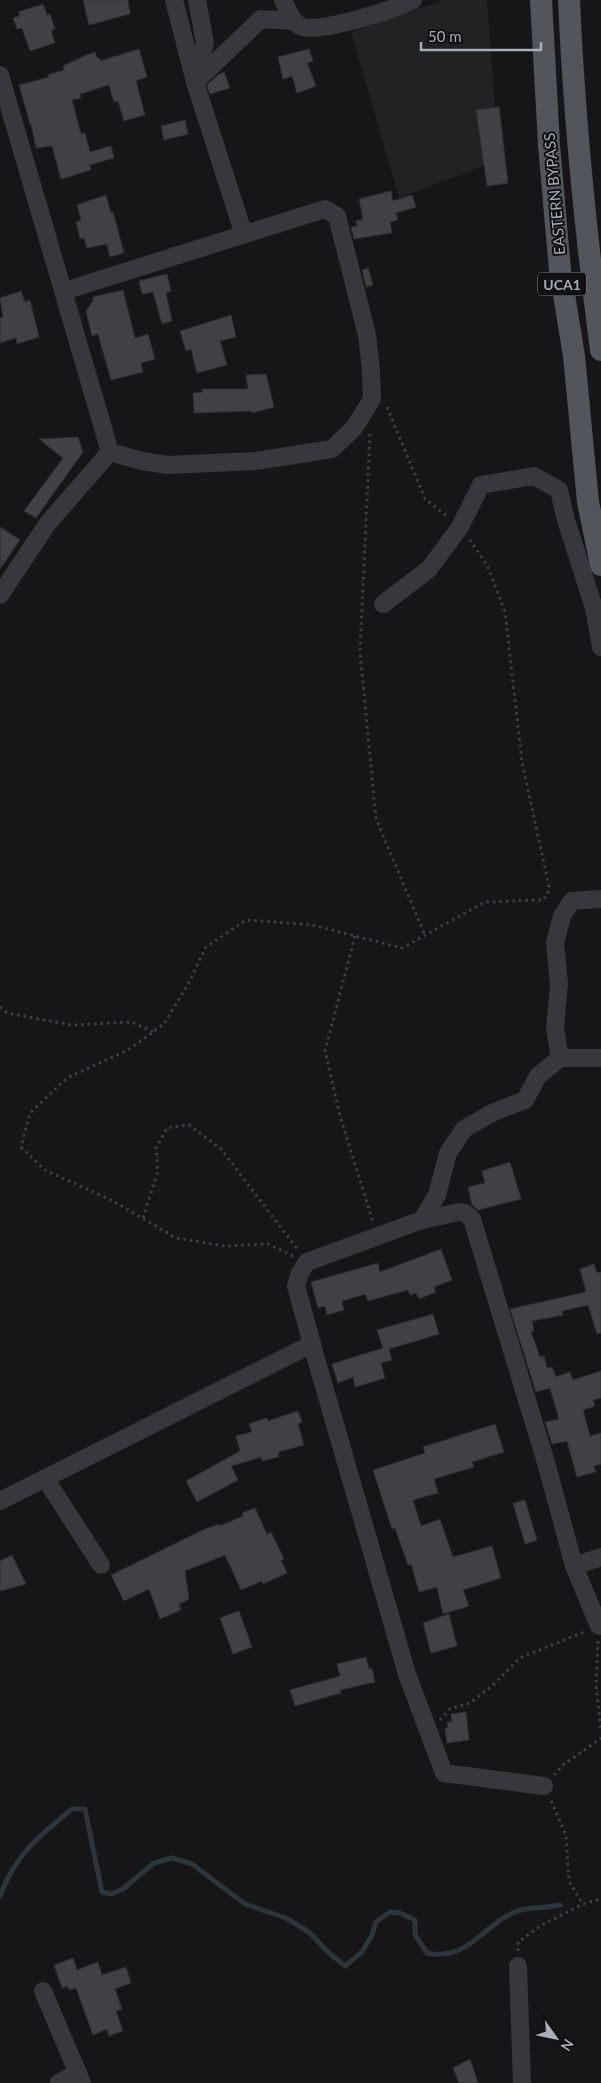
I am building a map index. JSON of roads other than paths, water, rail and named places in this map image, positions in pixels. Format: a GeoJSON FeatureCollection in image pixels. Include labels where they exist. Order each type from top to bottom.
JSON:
{"type":"FeatureCollection","features":[{"type":"Feature","properties":{"kind":"main road","name":"EASTERN BYPASS"},"geometry":{"type":"LineString","coordinates":[[541,0],[549,146],[560,270],[574,356],[588,502],[601,565]]}},
{"type":"Feature","properties":{"kind":"main road","name":"EASTERN BYPASS"},"geometry":{"type":"LineString","coordinates":[[569,0],[571,45],[584,191],[601,350]]}},
{"type":"Feature","properties":{"kind":"street"},"geometry":{"type":"LineString","coordinates":[[174,0],[195,82],[244,235]]}},
{"type":"Feature","properties":{"kind":"street"},"geometry":{"type":"LineString","coordinates":[[195,82],[205,43],[197,0]]}},
{"type":"Feature","properties":{"kind":"street"},"geometry":{"type":"LineString","coordinates":[[283,0],[293,21]]}},
{"type":"Feature","properties":{"kind":"street"},"geometry":{"type":"LineString","coordinates":[[195,82],[260,19],[293,21],[302,27],[322,28],[400,7],[413,0]]}},
{"type":"Feature","properties":{"kind":"street"},"geometry":{"type":"LineString","coordinates":[[0,75],[110,452]]}},
{"type":"Feature","properties":{"kind":"street"},"geometry":{"type":"LineString","coordinates":[[64,291],[325,209],[337,216],[367,335],[371,370],[372,399],[354,428],[332,449],[256,461],[168,465],[142,461],[110,452]]}},
{"type":"Feature","properties":{"kind":"street"},"geometry":{"type":"LineString","coordinates":[[0,595],[48,523],[110,452]]}},
{"type":"Feature","properties":{"kind":"street"},"geometry":{"type":"LineString","coordinates":[[383,604],[429,569],[460,527],[481,485],[534,476],[559,490],[566,520],[594,608],[601,647]]}},
{"type":"Feature","properties":{"kind":"street"},"geometry":{"type":"LineString","coordinates":[[560,1058],[555,1029],[559,984],[555,943],[562,916],[572,902],[601,899]]}},
{"type":"Feature","properties":{"kind":"street"},"geometry":{"type":"LineString","coordinates":[[422,1220],[438,1195],[448,1154],[464,1129],[492,1113],[525,1100],[538,1076],[560,1058],[601,1058]]}},
{"type":"Feature","properties":{"kind":"street"},"geometry":{"type":"LineString","coordinates":[[544,1786],[444,1773],[407,1674],[296,1286],[300,1273],[307,1262],[422,1220],[459,1212],[465,1213],[472,1219],[547,1466],[574,1566],[599,1626]]}},
{"type":"Feature","properties":{"kind":"street"},"geometry":{"type":"LineString","coordinates":[[0,1500],[312,1344]]}},
{"type":"Feature","properties":{"kind":"street"},"geometry":{"type":"LineString","coordinates":[[44,1478],[101,1565]]}},
{"type":"Feature","properties":{"kind":"street"},"geometry":{"type":"LineString","coordinates":[[574,1566],[601,1557]]}},
{"type":"Feature","properties":{"kind":"street"},"geometry":{"type":"LineString","coordinates":[[518,1966],[522,2083]]}},
{"type":"Feature","properties":{"kind":"street"},"geometry":{"type":"LineString","coordinates":[[43,1991],[80,2078],[60,2083]]}},
{"type":"Feature","properties":{"kind":"waterway"},"geometry":{"type":"LineString","coordinates":[[0,1896],[13,1869],[29,1847],[72,1809],[85,1809],[102,1892],[111,1894],[123,1889],[154,1863],[172,1858],[192,1864],[245,1904],[286,1918],[309,1932],[329,1953],[345,1966],[362,1952],[372,1935],[376,1922],[390,1912],[400,1913],[415,1920],[415,1935],[427,1953],[442,1954],[467,1946],[508,1915],[526,1909],[560,1905]]}}]}
